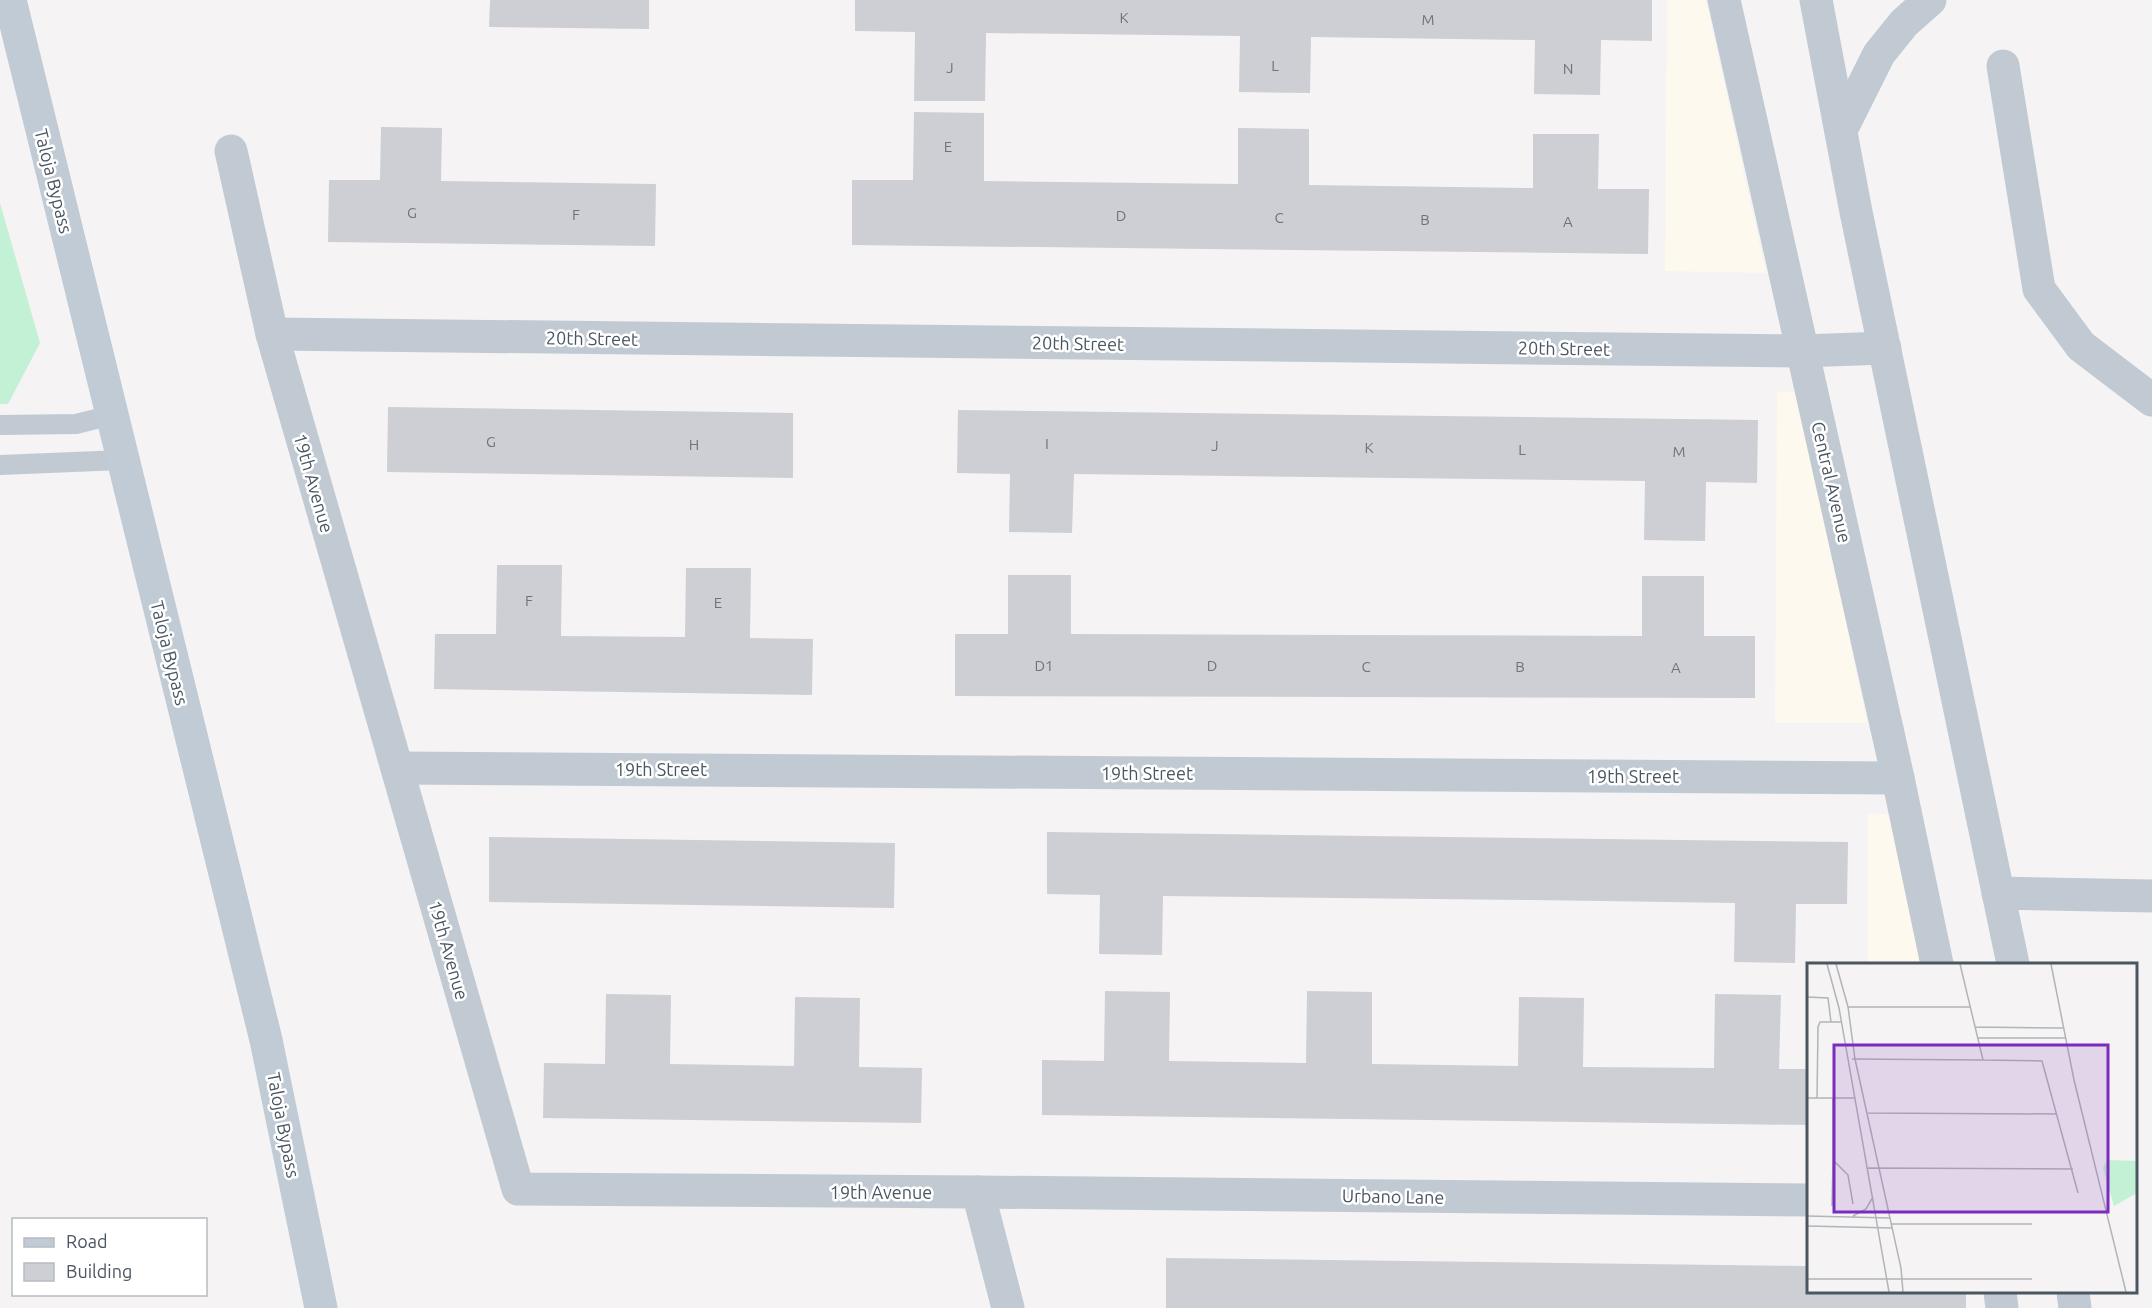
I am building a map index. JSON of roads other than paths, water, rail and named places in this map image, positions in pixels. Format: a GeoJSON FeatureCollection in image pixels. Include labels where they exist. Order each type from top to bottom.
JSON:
{"type":"FeatureCollection","features":[{"type":"Feature","properties":{"kind":"main road","name":"Taloja Bypass"},"geometry":{"type":"LineString","coordinates":[[10,0],[266,1040],[321,1308]]}},
{"type":"Feature","properties":{"kind":"street","name":"Central Avenue"},"geometry":{"type":"LineString","coordinates":[[1724,0],[1898,778],[1937,963]]}},
{"type":"Feature","properties":{"kind":"street"},"geometry":{"type":"LineString","coordinates":[[1816,0],[1840,130],[2013,963]]}},
{"type":"Feature","properties":{"kind":"street"},"geometry":{"type":"LineString","coordinates":[[1840,130],[1879,54],[1904,23],[1930,0]]}},
{"type":"Feature","properties":{"kind":"street"},"geometry":{"type":"LineString","coordinates":[[2003,66],[2038,289],[2080,346],[2152,400]]}},
{"type":"Feature","properties":{"kind":"street","name":"19th Avenue"},"geometry":{"type":"LineString","coordinates":[[231,151],[272,334],[518,1189],[978,1192]]}},
{"type":"Feature","properties":{"kind":"street","name":"20th Street"},"geometry":{"type":"LineString","coordinates":[[272,334],[1802,351],[1885,348]]}},
{"type":"Feature","properties":{"kind":"street","name":"19th Street"},"geometry":{"type":"LineString","coordinates":[[397,768],[1898,778]]}},
{"type":"Feature","properties":{"kind":"street"},"geometry":{"type":"LineString","coordinates":[[1998,893],[2152,896]]}},
{"type":"Feature","properties":{"kind":"street"},"geometry":{"type":"LineString","coordinates":[[978,1192],[1008,1308]]}},
{"type":"Feature","properties":{"kind":"street","name":"Urbano Lane"},"geometry":{"type":"LineString","coordinates":[[978,1192],[1807,1200]]}},
{"type":"Feature","properties":{"kind":"street"},"geometry":{"type":"LineString","coordinates":[[2000,1293],[2002,1308]]}},
{"type":"Feature","properties":{"kind":"street"},"geometry":{"type":"LineString","coordinates":[[2073,1293],[2075,1308]]}},
{"type":"Feature","properties":{"kind":"lane"},"geometry":{"type":"LineString","coordinates":[[0,425],[76,424],[112,415]]}},
{"type":"Feature","properties":{"kind":"lane"},"geometry":{"type":"LineString","coordinates":[[0,465],[122,460]]}}]}
